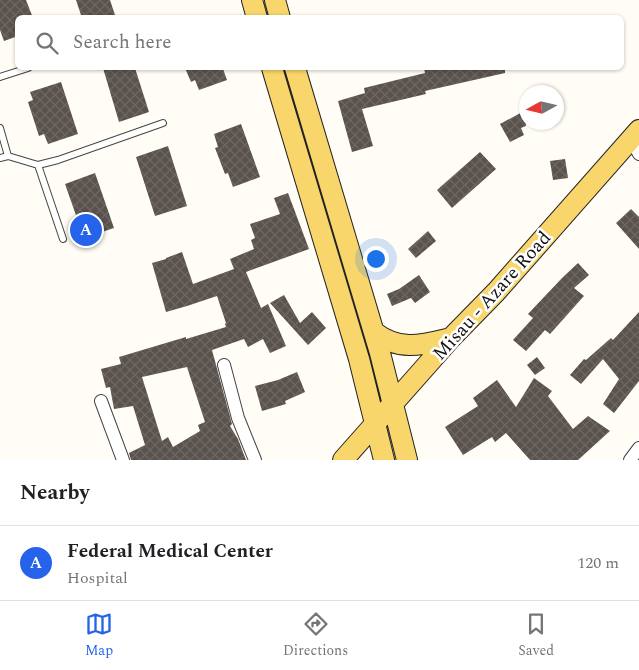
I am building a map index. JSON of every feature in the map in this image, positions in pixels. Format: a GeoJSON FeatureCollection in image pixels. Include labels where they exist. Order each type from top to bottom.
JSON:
{"type":"FeatureCollection","features":[{"type":"Feature","properties":{"kind":"main road"},"geometry":{"type":"LineString","coordinates":[[252,0],[256,15]]}},
{"type":"Feature","properties":{"kind":"main road"},"geometry":{"type":"LineString","coordinates":[[275,0],[279,15]]}},
{"type":"Feature","properties":{"kind":"main road"},"geometry":{"type":"LineString","coordinates":[[273,70],[359,359],[384,460]]}},
{"type":"Feature","properties":{"kind":"main road"},"geometry":{"type":"LineString","coordinates":[[296,70],[374,332],[406,460]]}},
{"type":"Feature","properties":{"kind":"main road","name":"Misau - Azare Road"},"geometry":{"type":"LineString","coordinates":[[343,460],[451,338],[636,141]]}},
{"type":"Feature","properties":{"kind":"main road"},"geometry":{"type":"LineString","coordinates":[[374,332],[396,344],[412,346],[451,338]]}},
{"type":"Feature","properties":{"kind":"street"},"geometry":{"type":"LineString","coordinates":[[224,365],[238,418],[255,460]]}},
{"type":"Feature","properties":{"kind":"street"},"geometry":{"type":"LineString","coordinates":[[101,401],[123,460]]}},
{"type":"Feature","properties":{"kind":"street"},"geometry":{"type":"LineString","coordinates":[[630,460],[639,448]]}},
{"type":"Feature","properties":{"kind":"lane"},"geometry":{"type":"LineString","coordinates":[[0,77],[22,70]]}},
{"type":"Feature","properties":{"kind":"lane"},"geometry":{"type":"LineString","coordinates":[[0,158],[8,156],[38,165],[58,160],[163,123]]}},
{"type":"Feature","properties":{"kind":"lane"},"geometry":{"type":"LineString","coordinates":[[0,128],[8,156]]}},
{"type":"Feature","properties":{"kind":"lane"},"geometry":{"type":"LineString","coordinates":[[38,165],[63,239]]}},
{"type":"Feature","properties":{"kind":"building"},"geometry":{"type":"Polygon","coordinates":[[[0,0],[26,0],[32,15],[15,15],[15,37],[4,41],[0,30],[0,0]]]}},
{"type":"Feature","properties":{"kind":"building"},"geometry":{"type":"Polygon","coordinates":[[[76,0],[110,0],[115,15],[81,15],[76,0]]]}},
{"type":"Feature","properties":{"kind":"building"},"geometry":{"type":"Polygon","coordinates":[[[104,70],[136,70],[149,112],[119,122],[104,70]]]}},
{"type":"Feature","properties":{"kind":"building"},"geometry":{"type":"Polygon","coordinates":[[[186,70],[223,70],[227,80],[199,90],[195,80],[191,82],[186,70]]]}},
{"type":"Feature","properties":{"kind":"building"},"geometry":{"type":"Polygon","coordinates":[[[424,70],[505,70],[505,73],[425,91],[426,94],[362,109],[373,146],[352,152],[338,101],[365,93],[364,88],[425,73],[424,70]]]}},
{"type":"Feature","properties":{"kind":"building"},"geometry":{"type":"Polygon","coordinates":[[[61,82],[78,134],[48,144],[44,134],[39,136],[28,102],[33,100],[30,92],[61,82]]]}},
{"type":"Feature","properties":{"kind":"building"},"geometry":{"type":"Polygon","coordinates":[[[519,114],[519,130],[522,130],[524,135],[510,142],[500,124],[519,114]]]}},
{"type":"Feature","properties":{"kind":"building"},"geometry":{"type":"Polygon","coordinates":[[[241,124],[260,177],[233,187],[228,173],[225,174],[215,148],[218,147],[214,134],[241,124]]]}},
{"type":"Feature","properties":{"kind":"building"},"geometry":{"type":"Polygon","coordinates":[[[168,146],[187,206],[155,216],[136,157],[168,146]]]}},
{"type":"Feature","properties":{"kind":"building"},"geometry":{"type":"Polygon","coordinates":[[[480,152],[496,169],[452,208],[437,190],[480,152]]]}},
{"type":"Feature","properties":{"kind":"building"},"geometry":{"type":"Polygon","coordinates":[[[565,159],[568,178],[553,180],[550,161],[565,159]]]}},
{"type":"Feature","properties":{"kind":"building"},"geometry":{"type":"Polygon","coordinates":[[[95,173],[114,228],[84,238],[65,184],[95,173]]]}},
{"type":"Feature","properties":{"kind":"building"},"geometry":{"type":"Polygon","coordinates":[[[288,193],[309,249],[246,272],[261,308],[268,304],[286,346],[270,353],[263,339],[248,347],[244,339],[212,350],[232,424],[230,426],[238,439],[246,460],[131,460],[129,453],[145,445],[133,406],[114,409],[110,387],[106,388],[101,369],[121,364],[119,357],[226,327],[217,296],[166,312],[152,263],[182,252],[193,284],[234,269],[230,259],[254,249],[251,240],[255,238],[250,224],[280,214],[274,198],[288,193]],[[187,367],[142,377],[162,441],[168,437],[173,447],[200,431],[198,425],[205,422],[187,367]]]}},
{"type":"Feature","properties":{"kind":"building"},"geometry":{"type":"Polygon","coordinates":[[[631,209],[639,217],[639,249],[616,223],[631,209]]]}},
{"type":"Feature","properties":{"kind":"building"},"geometry":{"type":"Polygon","coordinates":[[[428,231],[436,241],[416,258],[408,249],[428,231]]]}},
{"type":"Feature","properties":{"kind":"building"},"geometry":{"type":"Polygon","coordinates":[[[578,263],[589,275],[574,288],[584,296],[550,334],[545,330],[526,351],[513,340],[533,318],[528,314],[578,263]]]}},
{"type":"Feature","properties":{"kind":"building"},"geometry":{"type":"Polygon","coordinates":[[[419,275],[430,292],[415,303],[411,298],[392,306],[387,294],[399,289],[419,275]]]}},
{"type":"Feature","properties":{"kind":"building"},"geometry":{"type":"Polygon","coordinates":[[[284,295],[300,323],[312,312],[326,328],[308,345],[270,303],[284,295]]]}},
{"type":"Feature","properties":{"kind":"building"},"geometry":{"type":"Polygon","coordinates":[[[639,312],[639,381],[614,413],[603,404],[619,379],[603,359],[581,384],[570,375],[584,359],[586,360],[611,338],[613,340],[639,312]]]}},
{"type":"Feature","properties":{"kind":"building"},"geometry":{"type":"Polygon","coordinates":[[[537,357],[545,368],[535,375],[527,365],[537,357]]]}},
{"type":"Feature","properties":{"kind":"building"},"geometry":{"type":"Polygon","coordinates":[[[297,372],[305,392],[285,401],[286,404],[262,411],[255,386],[278,380],[297,372]]]}},
{"type":"Feature","properties":{"kind":"building"},"geometry":{"type":"Polygon","coordinates":[[[534,378],[552,391],[548,396],[573,429],[588,416],[610,431],[578,460],[530,460],[506,433],[495,442],[492,437],[463,455],[445,427],[478,406],[473,398],[497,380],[516,407],[534,378]]]}},
{"type":"Feature","properties":{"kind":"place","name":"Federal Medical Center"},"geometry":{"type":"Point","coordinates":[86,230]}}]}
